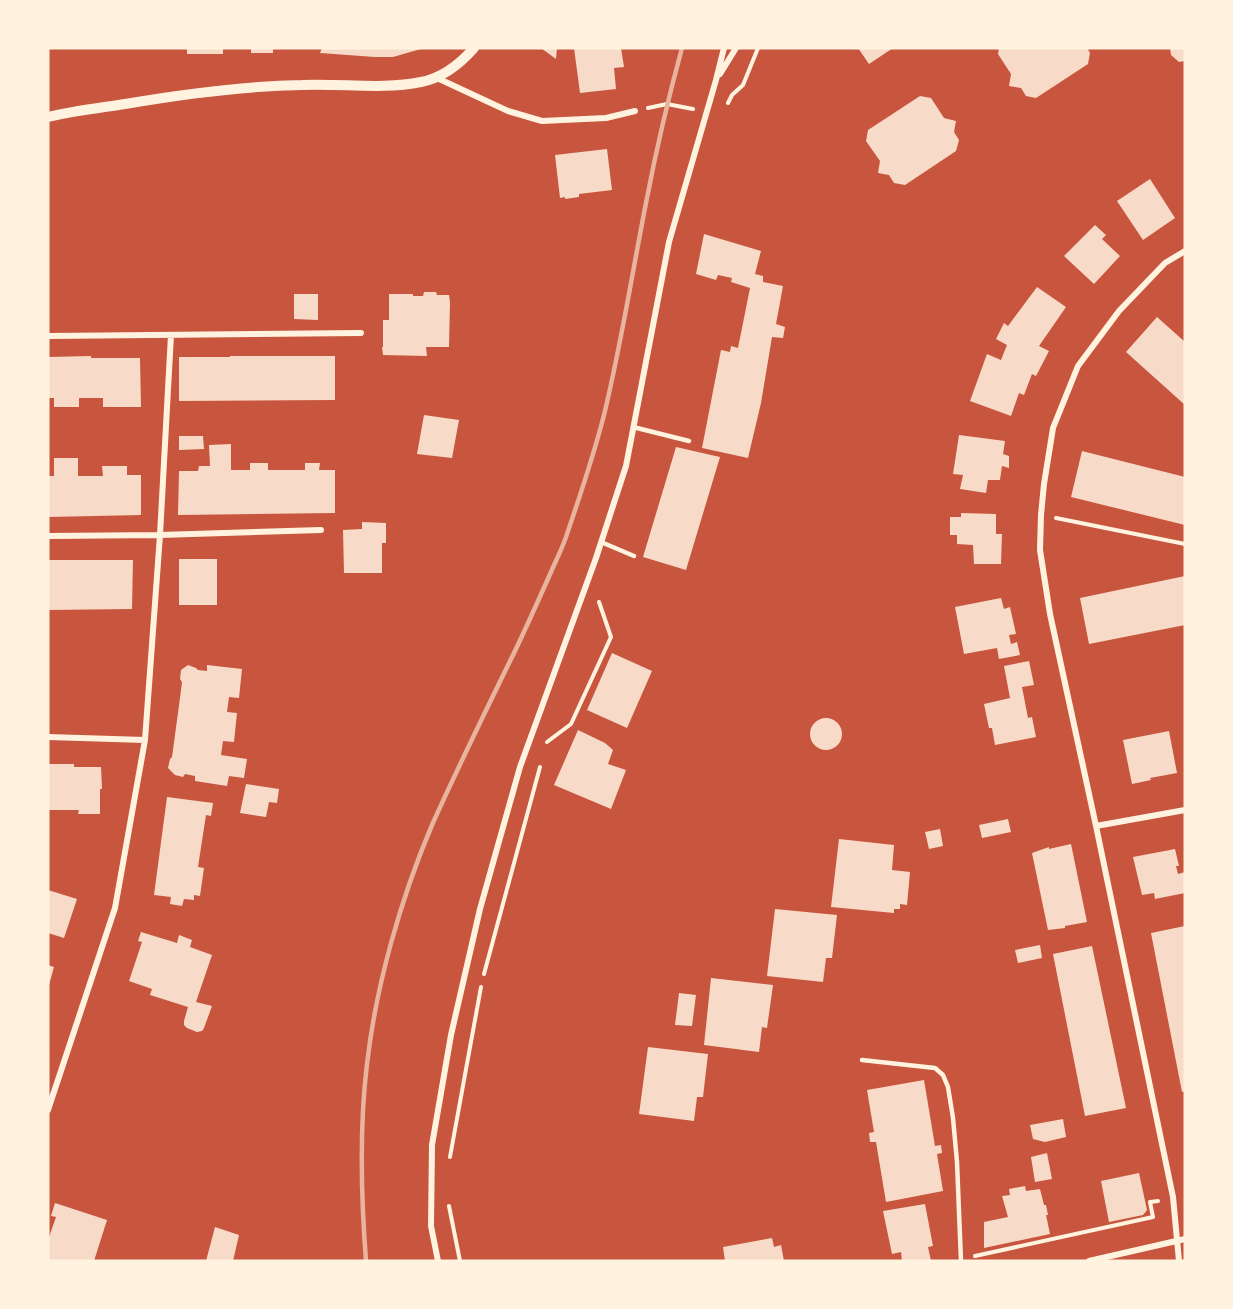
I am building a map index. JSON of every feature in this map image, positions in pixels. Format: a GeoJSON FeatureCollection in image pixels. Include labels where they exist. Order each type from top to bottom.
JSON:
{"type":"FeatureCollection","features":[{"type":"Feature","properties":{"kind":"street"},"geometry":{"type":"LineString","coordinates":[[48,117],[192,93],[302,84],[401,85],[421,82],[437,78],[463,61],[474,48]]}},
{"type":"Feature","properties":{"kind":"street"},"geometry":{"type":"LineString","coordinates":[[438,1261],[431,1226],[432,1145],[453,1024],[480,909],[520,767],[626,466],[669,242],[724,48]]}},
{"type":"Feature","properties":{"kind":"street"},"geometry":{"type":"LineString","coordinates":[[716,80],[736,48]]}},
{"type":"Feature","properties":{"kind":"street"},"geometry":{"type":"LineString","coordinates":[[437,78],[508,111],[542,121],[606,118],[635,111]]}},
{"type":"Feature","properties":{"kind":"street"},"geometry":{"type":"LineString","coordinates":[[1179,1261],[1173,1197],[1050,614],[1040,550],[1044,484],[1053,428],[1078,366],[1119,311],[1165,263],[1185,251]]}},
{"type":"Feature","properties":{"kind":"street"},"geometry":{"type":"LineString","coordinates":[[48,336],[362,333]]}},
{"type":"Feature","properties":{"kind":"street"},"geometry":{"type":"LineString","coordinates":[[48,1110],[115,908],[145,740],[160,535],[171,335]]}},
{"type":"Feature","properties":{"kind":"street"},"geometry":{"type":"LineString","coordinates":[[48,536],[321,530]]}},
{"type":"Feature","properties":{"kind":"street"},"geometry":{"type":"LineString","coordinates":[[48,737],[145,740]]}},
{"type":"Feature","properties":{"kind":"street"},"geometry":{"type":"LineString","coordinates":[[1096,826],[1185,810]]}},
{"type":"Feature","properties":{"kind":"street"},"geometry":{"type":"LineString","coordinates":[[1089,1261],[1185,1239]]}},
{"type":"Feature","properties":{"kind":"lane"},"geometry":{"type":"LineString","coordinates":[[633,428],[689,441]]}},
{"type":"Feature","properties":{"kind":"lane"},"geometry":{"type":"LineString","coordinates":[[601,542],[634,556]]}},
{"type":"Feature","properties":{"kind":"lane"},"geometry":{"type":"LineString","coordinates":[[862,1060],[934,1068],[944,1075],[953,1118],[961,1261]]}},
{"type":"Feature","properties":{"kind":"path"},"geometry":{"type":"LineString","coordinates":[[725,110],[732,95],[743,85],[758,48]]}},
{"type":"Feature","properties":{"kind":"path"},"geometry":{"type":"LineString","coordinates":[[635,111],[667,104],[695,109]]}},
{"type":"Feature","properties":{"kind":"path"},"geometry":{"type":"LineString","coordinates":[[1041,515],[1185,544]]}},
{"type":"Feature","properties":{"kind":"path"},"geometry":{"type":"LineString","coordinates":[[546,743],[571,724],[611,637],[598,602],[602,592]]}},
{"type":"Feature","properties":{"kind":"path"},"geometry":{"type":"LineString","coordinates":[[450,1159],[482,980],[540,766]]}},
{"type":"Feature","properties":{"kind":"path"},"geometry":{"type":"LineString","coordinates":[[971,1257],[1153,1217],[1150,1202],[1173,1197]]}},
{"type":"Feature","properties":{"kind":"path"},"geometry":{"type":"LineString","coordinates":[[449,1204],[460,1261]]}},
{"type":"Feature","properties":{"kind":"building"},"geometry":{"type":"Polygon","coordinates":[[[187,48],[223,48],[223,54],[187,54],[187,48]]]}},
{"type":"Feature","properties":{"kind":"building"},"geometry":{"type":"Polygon","coordinates":[[[251,48],[273,48],[273,53],[251,53],[251,48]]]}},
{"type":"Feature","properties":{"kind":"building"},"geometry":{"type":"Polygon","coordinates":[[[322,48],[421,49],[393,57],[375,57],[320,53],[322,48]]]}},
{"type":"Feature","properties":{"kind":"building"},"geometry":{"type":"Polygon","coordinates":[[[541,48],[557,48],[556,59],[541,48]]]}},
{"type":"Feature","properties":{"kind":"building"},"geometry":{"type":"Polygon","coordinates":[[[574,48],[621,48],[624,67],[614,68],[616,89],[580,93],[574,48]]]}},
{"type":"Feature","properties":{"kind":"building"},"geometry":{"type":"Polygon","coordinates":[[[858,48],[893,48],[869,64],[858,48]]]}},
{"type":"Feature","properties":{"kind":"building"},"geometry":{"type":"Polygon","coordinates":[[[999,48],[1087,48],[1090,53],[1088,64],[1036,98],[1026,96],[1021,88],[1009,86],[1011,74],[998,54],[999,48]]]}},
{"type":"Feature","properties":{"kind":"building"},"geometry":{"type":"Polygon","coordinates":[[[1170,48],[1185,48],[1185,61],[1179,62],[1171,55],[1170,48]]]}},
{"type":"Feature","properties":{"kind":"building"},"geometry":{"type":"Polygon","coordinates":[[[920,96],[931,98],[944,118],[956,121],[954,132],[959,140],[956,151],[905,185],[894,183],[889,175],[878,173],[880,161],[866,141],[868,130],[920,96]]]}},
{"type":"Feature","properties":{"kind":"building"},"geometry":{"type":"Polygon","coordinates":[[[607,149],[612,190],[579,194],[579,197],[560,198],[555,155],[607,149]]]}},
{"type":"Feature","properties":{"kind":"building"},"geometry":{"type":"Polygon","coordinates":[[[1150,179],[1175,218],[1143,240],[1117,201],[1150,179]]]}},
{"type":"Feature","properties":{"kind":"building"},"geometry":{"type":"Polygon","coordinates":[[[1095,225],[1106,235],[1102,239],[1120,256],[1094,284],[1064,256],[1095,225]]]}},
{"type":"Feature","properties":{"kind":"building"},"geometry":{"type":"Polygon","coordinates":[[[704,234],[761,251],[755,274],[763,276],[763,282],[783,286],[776,324],[785,327],[783,338],[772,337],[761,403],[748,458],[702,448],[721,350],[730,352],[731,346],[738,348],[750,288],[731,282],[732,278],[718,275],[716,280],[696,274],[704,234]]]}},
{"type":"Feature","properties":{"kind":"building"},"geometry":{"type":"Polygon","coordinates":[[[1037,287],[1066,307],[1039,346],[1049,351],[1036,376],[1032,374],[1024,395],[1019,393],[1011,416],[970,401],[987,354],[1001,360],[1007,345],[996,339],[1004,323],[1008,326],[1037,287]]]}},
{"type":"Feature","properties":{"kind":"building"},"geometry":{"type":"Polygon","coordinates":[[[424,292],[449,295],[449,347],[426,347],[427,356],[383,355],[383,320],[389,320],[389,294],[423,296],[424,292]]]}},
{"type":"Feature","properties":{"kind":"building"},"geometry":{"type":"Polygon","coordinates":[[[294,294],[318,294],[318,320],[294,319],[294,294]]]}},
{"type":"Feature","properties":{"kind":"building"},"geometry":{"type":"Polygon","coordinates":[[[1157,317],[1185,342],[1185,405],[1126,352],[1157,317]]]}},
{"type":"Feature","properties":{"kind":"building"},"geometry":{"type":"Polygon","coordinates":[[[91,356],[91,358],[140,358],[141,407],[103,407],[103,398],[79,398],[79,407],[54,407],[54,398],[48,398],[48,357],[91,356]]]}},
{"type":"Feature","properties":{"kind":"building"},"geometry":{"type":"Polygon","coordinates":[[[335,356],[335,400],[179,401],[179,357],[335,356]]]}},
{"type":"Feature","properties":{"kind":"building"},"geometry":{"type":"Polygon","coordinates":[[[424,415],[459,420],[452,458],[417,454],[424,415]]]}},
{"type":"Feature","properties":{"kind":"building"},"geometry":{"type":"Polygon","coordinates":[[[959,435],[1005,441],[1003,454],[1009,456],[1009,468],[1002,466],[1000,480],[988,480],[986,493],[960,489],[963,475],[953,474],[959,435]]]}},
{"type":"Feature","properties":{"kind":"building"},"geometry":{"type":"Polygon","coordinates":[[[179,436],[203,436],[204,449],[179,450],[179,436]]]}},
{"type":"Feature","properties":{"kind":"building"},"geometry":{"type":"Polygon","coordinates":[[[231,444],[231,470],[250,470],[250,463],[268,463],[268,470],[305,470],[305,463],[320,463],[319,470],[335,470],[335,513],[178,515],[179,471],[198,471],[199,466],[210,466],[209,445],[231,444]]]}},
{"type":"Feature","properties":{"kind":"building"},"geometry":{"type":"Polygon","coordinates":[[[676,447],[720,457],[686,570],[643,557],[676,447]]]}},
{"type":"Feature","properties":{"kind":"building"},"geometry":{"type":"Polygon","coordinates":[[[1082,451],[1185,477],[1185,525],[1071,497],[1082,451]]]}},
{"type":"Feature","properties":{"kind":"building"},"geometry":{"type":"Polygon","coordinates":[[[54,458],[78,458],[78,476],[103,476],[102,466],[127,466],[127,475],[141,475],[141,515],[48,517],[48,476],[54,476],[54,458]]]}},
{"type":"Feature","properties":{"kind":"building"},"geometry":{"type":"Polygon","coordinates":[[[961,513],[996,514],[996,534],[1002,534],[1001,564],[974,564],[973,545],[957,544],[957,535],[950,535],[950,517],[961,517],[961,513]]]}},
{"type":"Feature","properties":{"kind":"building"},"geometry":{"type":"Polygon","coordinates":[[[362,522],[386,523],[386,543],[382,543],[382,573],[344,573],[343,530],[362,529],[362,522]]]}},
{"type":"Feature","properties":{"kind":"building"},"geometry":{"type":"Polygon","coordinates":[[[179,559],[217,559],[217,605],[179,605],[179,559]]]}},
{"type":"Feature","properties":{"kind":"building"},"geometry":{"type":"Polygon","coordinates":[[[48,560],[133,560],[132,609],[48,610],[48,560]]]}},
{"type":"Feature","properties":{"kind":"building"},"geometry":{"type":"Polygon","coordinates":[[[1185,576],[1185,625],[1089,644],[1080,598],[1185,576]]]}},
{"type":"Feature","properties":{"kind":"building"},"geometry":{"type":"Polygon","coordinates":[[[1001,598],[1004,609],[1010,607],[1016,634],[1009,635],[1011,644],[1017,642],[1020,655],[999,659],[997,648],[964,654],[955,607],[1001,598]]]}},
{"type":"Feature","properties":{"kind":"building"},"geometry":{"type":"Polygon","coordinates":[[[612,653],[652,671],[627,728],[587,710],[612,653]]]}},
{"type":"Feature","properties":{"kind":"building"},"geometry":{"type":"Polygon","coordinates":[[[1029,661],[1034,685],[1022,687],[1028,718],[1032,717],[1036,737],[995,745],[984,704],[1010,698],[1004,666],[1029,661]]]}},
{"type":"Feature","properties":{"kind":"building"},"geometry":{"type":"Polygon","coordinates":[[[188,665],[207,671],[207,665],[242,669],[239,698],[229,697],[227,712],[237,713],[234,742],[223,741],[221,755],[247,759],[244,778],[229,776],[227,786],[195,781],[195,776],[175,775],[168,768],[172,757],[180,698],[181,670],[188,665]]]}},
{"type":"Feature","properties":{"kind":"building"},"geometry":{"type":"Polygon","coordinates":[[[826,718],[837,723],[842,734],[837,745],[826,750],[815,745],[810,734],[815,723],[826,718]]]}},
{"type":"Feature","properties":{"kind":"building"},"geometry":{"type":"Polygon","coordinates":[[[578,730],[605,743],[613,750],[608,764],[626,770],[611,809],[554,785],[578,730]]]}},
{"type":"Feature","properties":{"kind":"building"},"geometry":{"type":"Polygon","coordinates":[[[1169,731],[1177,773],[1132,784],[1123,740],[1169,731]]]}},
{"type":"Feature","properties":{"kind":"building"},"geometry":{"type":"Polygon","coordinates":[[[48,764],[101,767],[100,814],[78,814],[79,810],[48,810],[48,764]]]}},
{"type":"Feature","properties":{"kind":"building"},"geometry":{"type":"Polygon","coordinates":[[[246,784],[279,789],[277,803],[269,802],[266,817],[240,813],[246,784]]]}},
{"type":"Feature","properties":{"kind":"building"},"geometry":{"type":"Polygon","coordinates":[[[167,797],[213,803],[211,816],[206,815],[198,867],[204,868],[200,896],[194,895],[194,900],[184,899],[182,906],[170,904],[171,897],[154,895],[167,797]]]}},
{"type":"Feature","properties":{"kind":"building"},"geometry":{"type":"Polygon","coordinates":[[[1008,819],[1011,832],[982,838],[979,825],[1008,819]]]}},
{"type":"Feature","properties":{"kind":"building"},"geometry":{"type":"Polygon","coordinates":[[[940,829],[943,846],[929,849],[925,832],[940,829]]]}},
{"type":"Feature","properties":{"kind":"building"},"geometry":{"type":"Polygon","coordinates":[[[839,839],[894,845],[892,870],[910,872],[907,905],[900,904],[900,909],[894,909],[894,913],[831,907],[839,839]]]}},
{"type":"Feature","properties":{"kind":"building"},"geometry":{"type":"Polygon","coordinates":[[[1071,844],[1087,922],[1048,930],[1032,853],[1049,847],[1049,849],[1071,844]]]}},
{"type":"Feature","properties":{"kind":"building"},"geometry":{"type":"Polygon","coordinates":[[[1175,849],[1179,866],[1176,866],[1178,874],[1185,872],[1185,893],[1155,899],[1154,893],[1142,895],[1133,857],[1175,849]]]}},
{"type":"Feature","properties":{"kind":"building"},"geometry":{"type":"Polygon","coordinates":[[[48,890],[77,899],[64,938],[48,933],[48,890]]]}},
{"type":"Feature","properties":{"kind":"building"},"geometry":{"type":"Polygon","coordinates":[[[775,909],[837,915],[832,958],[826,958],[823,982],[767,976],[775,909]]]}},
{"type":"Feature","properties":{"kind":"building"},"geometry":{"type":"Polygon","coordinates":[[[1185,926],[1185,1091],[1182,1092],[1151,933],[1185,926]]]}},
{"type":"Feature","properties":{"kind":"building"},"geometry":{"type":"Polygon","coordinates":[[[141,932],[177,943],[179,935],[192,940],[190,947],[212,955],[196,1002],[212,1006],[202,1031],[197,1032],[184,1025],[188,1007],[150,995],[152,989],[129,981],[142,942],[138,941],[141,932]]]}},
{"type":"Feature","properties":{"kind":"building"},"geometry":{"type":"Polygon","coordinates":[[[1040,945],[1042,958],[1018,963],[1015,950],[1040,945]]]}},
{"type":"Feature","properties":{"kind":"building"},"geometry":{"type":"Polygon","coordinates":[[[1092,946],[1126,1108],[1085,1116],[1053,954],[1092,946]]]}},
{"type":"Feature","properties":{"kind":"building"},"geometry":{"type":"Polygon","coordinates":[[[48,965],[54,967],[49,985],[48,985],[48,965]]]}},
{"type":"Feature","properties":{"kind":"building"},"geometry":{"type":"Polygon","coordinates":[[[711,978],[773,985],[767,1028],[762,1027],[759,1052],[704,1045],[711,978]]]}},
{"type":"Feature","properties":{"kind":"building"},"geometry":{"type":"Polygon","coordinates":[[[679,993],[696,995],[692,1026],[675,1025],[679,993]]]}},
{"type":"Feature","properties":{"kind":"building"},"geometry":{"type":"Polygon","coordinates":[[[648,1047],[708,1054],[703,1097],[697,1097],[694,1121],[639,1114],[648,1047]]]}},
{"type":"Feature","properties":{"kind":"building"},"geometry":{"type":"Polygon","coordinates":[[[924,1080],[935,1146],[941,1145],[942,1153],[937,1154],[943,1191],[886,1202],[876,1142],[870,1142],[869,1133],[874,1132],[867,1090],[924,1080]]]}},
{"type":"Feature","properties":{"kind":"building"},"geometry":{"type":"Polygon","coordinates":[[[1063,1119],[1066,1137],[1045,1142],[1033,1139],[1030,1125],[1063,1119]]]}},
{"type":"Feature","properties":{"kind":"building"},"geometry":{"type":"Polygon","coordinates":[[[1047,1153],[1052,1179],[1035,1182],[1031,1157],[1047,1153]]]}},
{"type":"Feature","properties":{"kind":"building"},"geometry":{"type":"Polygon","coordinates":[[[1139,1173],[1147,1210],[1143,1215],[1109,1222],[1101,1181],[1139,1173]]]}},
{"type":"Feature","properties":{"kind":"building"},"geometry":{"type":"Polygon","coordinates":[[[1025,1186],[1026,1191],[1040,1189],[1044,1205],[1046,1205],[1050,1234],[984,1248],[984,1222],[1008,1217],[1002,1196],[1010,1195],[1009,1189],[1025,1186]]]}},
{"type":"Feature","properties":{"kind":"building"},"geometry":{"type":"Polygon","coordinates":[[[55,1203],[107,1220],[94,1261],[48,1261],[48,1240],[56,1217],[51,1216],[55,1203]]]}},
{"type":"Feature","properties":{"kind":"building"},"geometry":{"type":"Polygon","coordinates":[[[925,1204],[933,1246],[928,1247],[931,1261],[902,1261],[901,1252],[892,1254],[883,1211],[925,1204]]]}},
{"type":"Feature","properties":{"kind":"building"},"geometry":{"type":"Polygon","coordinates":[[[215,1227],[239,1235],[233,1261],[206,1261],[215,1227]]]}},
{"type":"Feature","properties":{"kind":"building"},"geometry":{"type":"Polygon","coordinates":[[[772,1238],[774,1247],[781,1245],[784,1261],[725,1261],[723,1247],[772,1238]]]}},
{"type":"Feature","properties":{"kind":"railway"},"geometry":{"type":"LineString","coordinates":[[366,1261],[362,1162],[364,1088],[371,1034],[391,942],[410,882],[432,825],[524,633],[560,552],[582,488],[610,389],[654,164],[682,48]]}}]}
